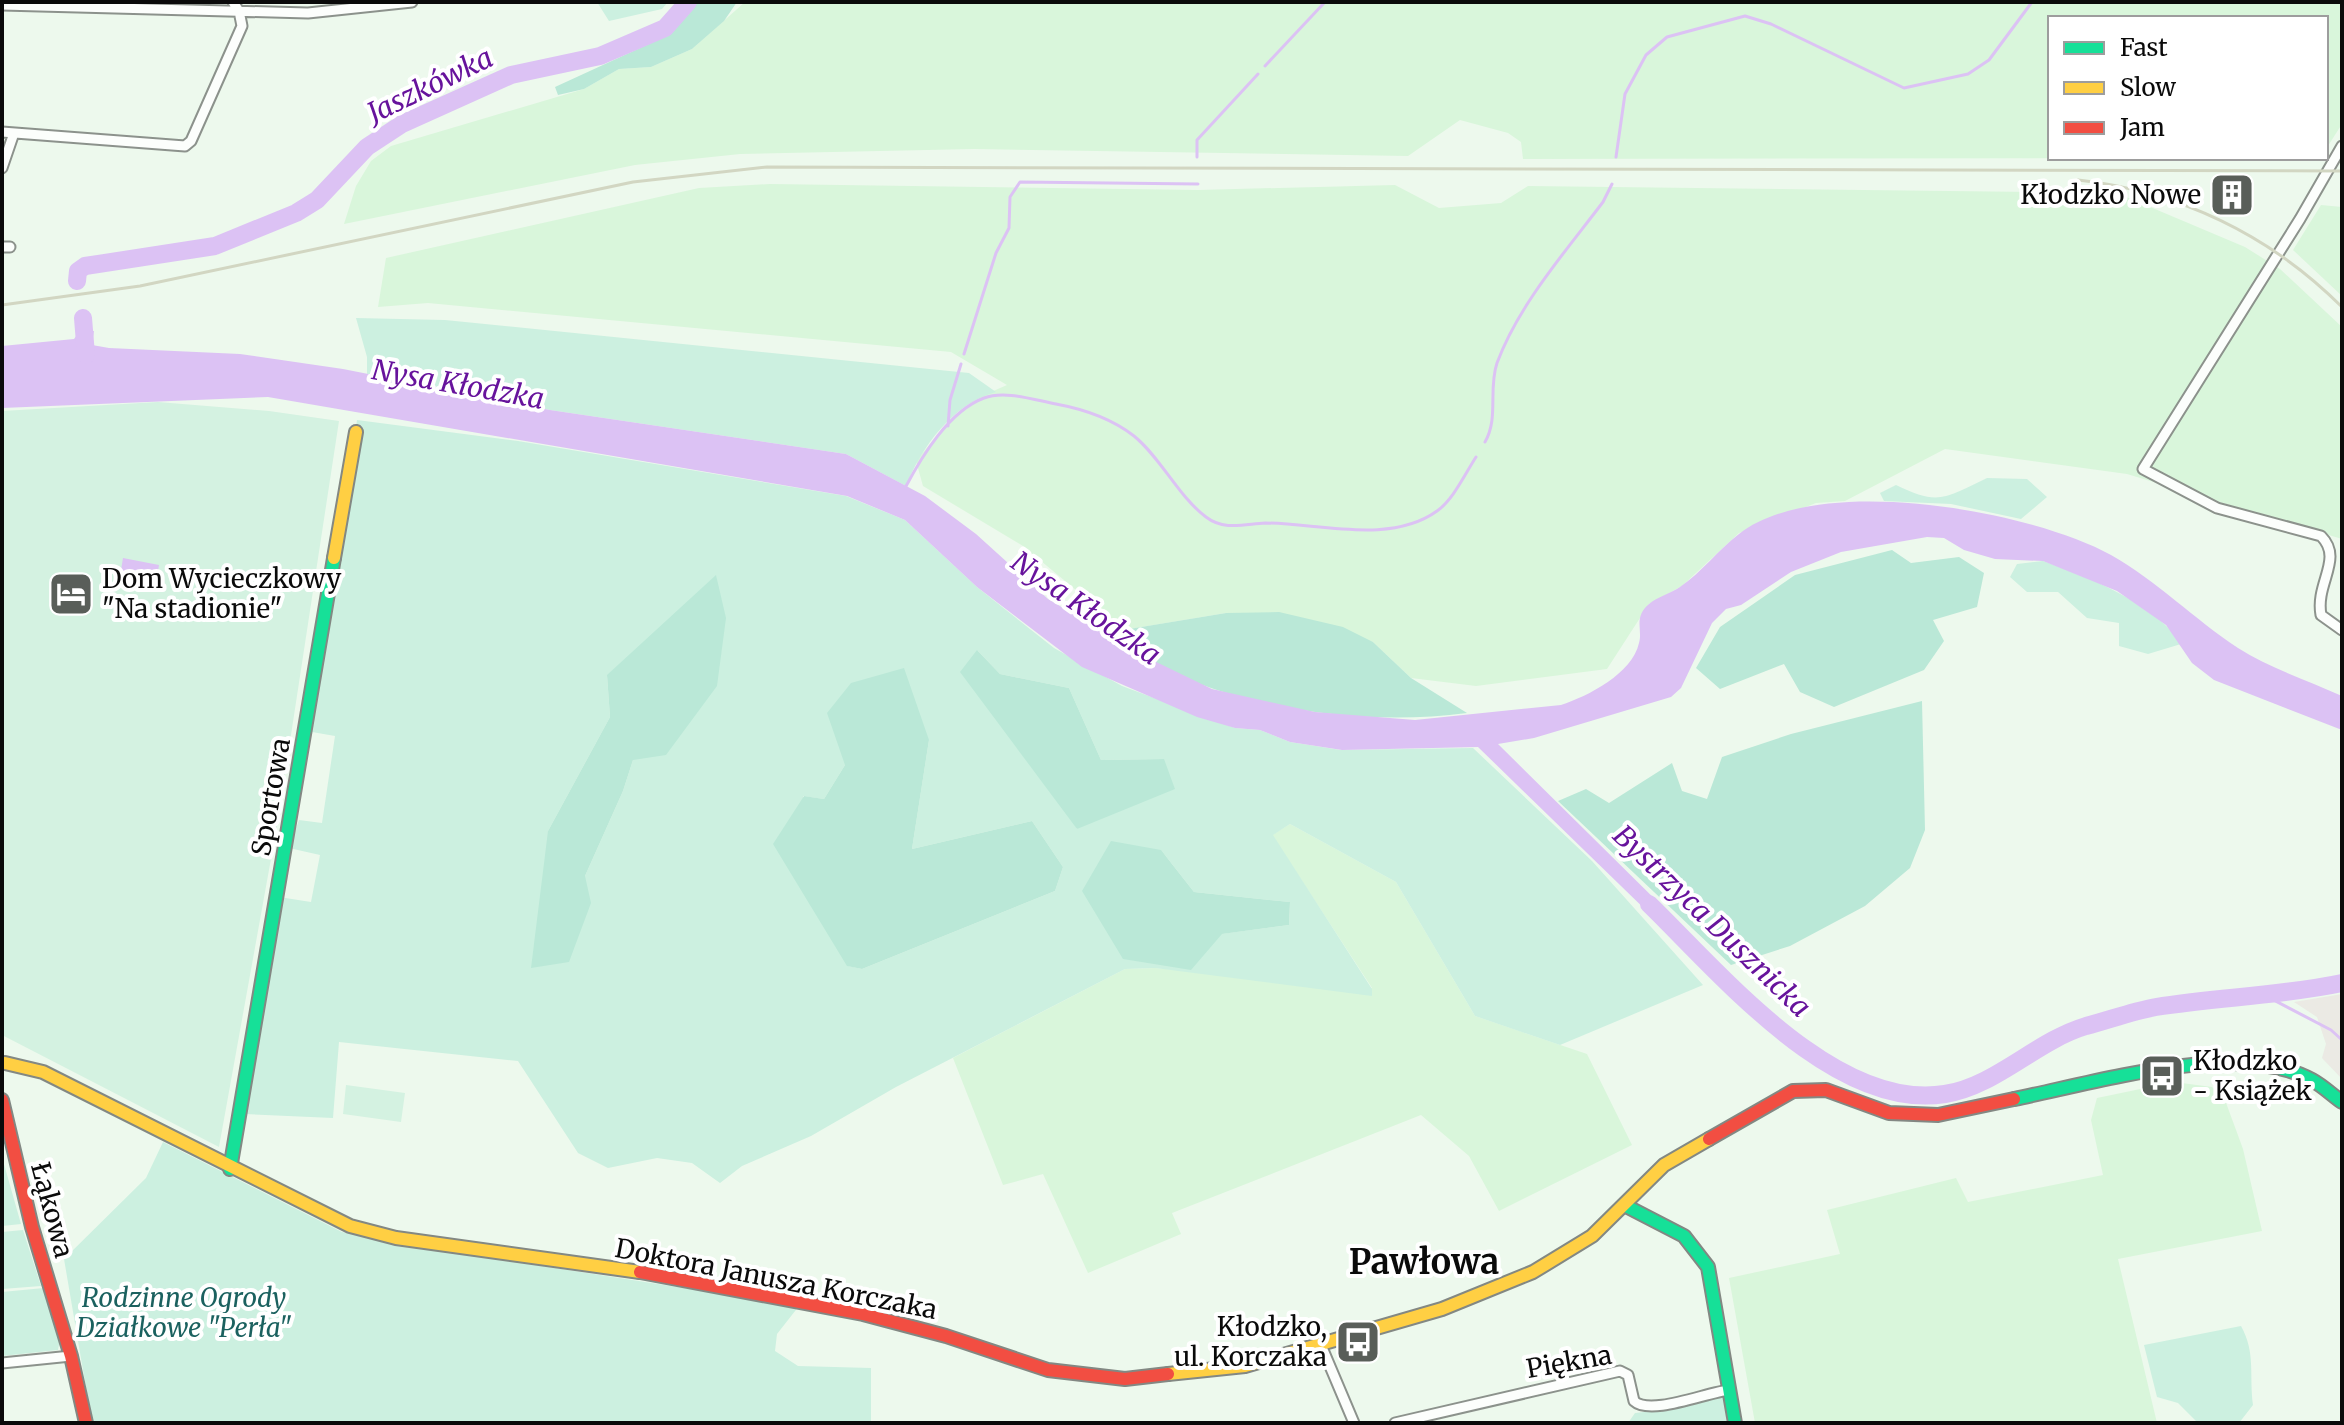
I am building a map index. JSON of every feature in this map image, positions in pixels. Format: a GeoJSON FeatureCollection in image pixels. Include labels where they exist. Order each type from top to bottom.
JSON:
{"type":"FeatureCollection","features":[{"type":"Feature","properties":{"kind":"street"},"geometry":{"type":"LineString","coordinates":[[2,5],[236,6],[308,13],[412,2]]}},
{"type":"Feature","properties":{"kind":"street"},"geometry":{"type":"LineString","coordinates":[[2,132],[185,146],[191,141],[242,26],[236,6]]}},
{"type":"Feature","properties":{"kind":"street"},"geometry":{"type":"LineString","coordinates":[[2,168],[14,133]]}},
{"type":"Feature","properties":{"kind":"street"},"geometry":{"type":"LineString","coordinates":[[2342,146],[2300,219],[2143,469],[2217,508],[2321,536],[2333,554],[2318,596],[2321,615],[2342,630]]}},
{"type":"Feature","properties":{"kind":"street","name":"Sportowa"},"geometry":{"type":"LineString","coordinates":[[230,1169],[356,432]]}},
{"type":"Feature","properties":{"kind":"street","name":"Doktora Janusza Korczaka"},"geometry":{"type":"LineString","coordinates":[[3,1062],[43,1072],[230,1169],[350,1226],[396,1238],[587,1262],[863,1314],[946,1336],[1048,1370],[1125,1379],[1203,1373],[1321,1345],[1442,1309],[1533,1272],[1567,1255],[1664,1165],[1780,1096],[1807,1089],[1826,1090],[1889,1113],[1938,1115],[2160,1069],[2239,1062],[2270,1066],[2311,1079],[2342,1102]]}},
{"type":"Feature","properties":{"kind":"street","name":"Łąkowa"},"geometry":{"type":"LineString","coordinates":[[2,1100],[32,1227],[71,1356],[86,1423]]}},
{"type":"Feature","properties":{"kind":"street"},"geometry":{"type":"LineString","coordinates":[[1624,1205],[1684,1236],[1703,1258],[1713,1283],[1735,1423]]}},
{"type":"Feature","properties":{"kind":"street"},"geometry":{"type":"LineString","coordinates":[[1321,1345],[1354,1423]]}},
{"type":"Feature","properties":{"kind":"street"},"geometry":{"type":"LineString","coordinates":[[2,1363],[71,1356]]}},
{"type":"Feature","properties":{"kind":"street","name":"Piękna"},"geometry":{"type":"LineString","coordinates":[[1395,1423],[1620,1371],[1628,1375],[1634,1401],[1645,1406],[1668,1406],[1687,1397],[1729,1390]]}},
{"type":"Feature","properties":{"kind":"shaded area"},"geometry":{"type":"Polygon","coordinates":[[[80,331],[94,331],[92,345],[109,348],[240,354],[343,369],[550,410],[846,454],[925,496],[976,534],[1048,599],[1148,658],[1212,689],[1315,712],[1415,720],[1561,705],[1572,701],[1596,690],[1628,664],[1639,643],[1641,614],[1649,604],[1688,581],[1739,534],[1774,515],[1818,505],[1869,502],[1924,504],[1978,512],[2029,524],[2111,555],[2144,576],[2238,648],[2342,696],[2342,730],[2214,680],[2192,663],[2166,625],[2117,591],[2043,561],[1995,559],[1964,550],[1944,538],[1927,537],[1841,552],[1791,572],[1741,605],[1726,609],[1712,623],[1681,688],[1671,697],[1534,738],[1498,744],[1674,918],[1656,920],[1478,747],[1342,750],[1290,742],[1260,730],[1235,728],[1197,717],[1082,667],[977,587],[905,520],[847,496],[268,397],[2,408],[2,346],[74,339],[80,331]]]}},
{"type":"Feature","properties":{"kind":"shaded area"},"geometry":{"type":"Polygon","coordinates":[[[123,558],[159,565],[156,583],[120,576],[123,558]]]}},
{"type":"Feature","properties":{"kind":"shaded area"},"geometry":{"type":"Polygon","coordinates":[[[2342,994],[2342,1079],[2322,1058],[2326,1044],[2317,1017],[2294,1002],[2342,994]]]}},
{"type":"Feature","properties":{"kind":"green space"},"geometry":{"type":"Polygon","coordinates":[[[597,2],[668,2],[662,9],[609,21],[597,2]]]}},
{"type":"Feature","properties":{"kind":"green space"},"geometry":{"type":"Polygon","coordinates":[[[696,2],[737,2],[724,21],[692,49],[651,67],[619,69],[584,89],[558,95],[555,87],[653,42],[675,28],[696,2]]]}},
{"type":"Feature","properties":{"kind":"green space"},"geometry":{"type":"Polygon","coordinates":[[[745,2],[2342,2],[2342,124],[2328,146],[2328,16],[2048,16],[2048,158],[1523,159],[1521,142],[1508,133],[1460,120],[1408,156],[974,149],[740,154],[635,165],[344,224],[356,186],[371,161],[391,146],[584,89],[619,69],[651,67],[692,49],[745,2]]]}},
{"type":"Feature","properties":{"kind":"green space"},"geometry":{"type":"Polygon","coordinates":[[[770,184],[1198,190],[1395,185],[1439,208],[1501,203],[1528,186],[2117,193],[2245,247],[2280,269],[2342,327],[2342,539],[2127,474],[1945,449],[1845,501],[1816,503],[1739,533],[1682,586],[1649,604],[1607,669],[1476,686],[1411,678],[1373,642],[1226,613],[1124,630],[1023,546],[923,486],[916,461],[950,420],[982,396],[1007,385],[951,352],[428,303],[378,307],[386,258],[699,188],[770,184]]]}},
{"type":"Feature","properties":{"kind":"green space"},"geometry":{"type":"Polygon","coordinates":[[[2321,205],[2342,207],[2342,296],[2293,250],[2321,205]]]}},
{"type":"Feature","properties":{"kind":"green space"},"geometry":{"type":"Polygon","coordinates":[[[356,318],[445,320],[969,373],[996,392],[966,406],[941,428],[920,456],[906,486],[846,454],[550,410],[367,374],[367,357],[356,318]]]}},
{"type":"Feature","properties":{"kind":"green space"},"geometry":{"type":"Polygon","coordinates":[[[158,402],[269,411],[339,421],[278,820],[219,1147],[2,1035],[2,411],[158,402]]]}},
{"type":"Feature","properties":{"kind":"green space"},"geometry":{"type":"Polygon","coordinates":[[[357,420],[518,441],[846,496],[905,520],[977,587],[1054,648],[1122,686],[1235,728],[1260,730],[1290,742],[1341,750],[1473,748],[1592,861],[1703,985],[1560,1045],[1475,1016],[1396,882],[1290,824],[1273,835],[1372,989],[1372,996],[1155,968],[1125,969],[896,1087],[811,1136],[742,1166],[720,1183],[692,1163],[657,1158],[608,1168],[578,1153],[518,1061],[339,1042],[333,1118],[245,1114],[279,897],[311,902],[320,855],[289,848],[299,820],[322,823],[335,736],[312,732],[357,420]],[[977,650],[1077,829],[1164,759],[1101,760],[1069,688],[1000,674],[977,650]],[[607,675],[610,717],[548,831],[585,876],[623,791],[633,760],[607,675]],[[929,740],[845,765],[824,799],[803,796],[848,966],[862,969],[1055,891],[1063,867],[1032,821],[912,849],[929,740]],[[1161,850],[1221,934],[1289,925],[1290,902],[1194,892],[1161,850]]]}},
{"type":"Feature","properties":{"kind":"green space"},"geometry":{"type":"Polygon","coordinates":[[[1987,478],[2027,479],[2047,497],[2021,519],[1951,504],[1884,501],[1880,493],[1896,485],[1922,496],[1942,497],[1987,478]]]}},
{"type":"Feature","properties":{"kind":"green space"},"geometry":{"type":"Polygon","coordinates":[[[1892,550],[1911,563],[1959,557],[1984,573],[1977,607],[1933,620],[1944,641],[1924,670],[1834,707],[1800,692],[1784,664],[1720,689],[1696,668],[1720,627],[1795,575],[1892,550]]]}},
{"type":"Feature","properties":{"kind":"green space"},"geometry":{"type":"Polygon","coordinates":[[[2043,561],[2099,583],[2138,604],[2155,616],[2181,644],[2148,654],[2119,646],[2119,623],[2087,618],[2058,592],[2027,592],[2010,577],[2017,564],[2043,561]]]}},
{"type":"Feature","properties":{"kind":"green space"},"geometry":{"type":"Polygon","coordinates":[[[716,575],[726,618],[717,686],[666,755],[633,760],[623,791],[585,876],[591,903],[569,962],[531,968],[548,831],[610,717],[607,675],[716,575]]]}},
{"type":"Feature","properties":{"kind":"green space"},"geometry":{"type":"Polygon","coordinates":[[[1279,612],[1343,627],[1373,642],[1411,678],[1467,713],[1404,718],[1339,715],[1244,698],[1186,678],[1105,633],[1226,613],[1279,612]]]}},
{"type":"Feature","properties":{"kind":"green space"},"geometry":{"type":"Polygon","coordinates":[[[977,650],[1000,674],[1069,688],[1101,760],[1164,759],[1175,789],[1077,829],[960,672],[977,650]]]}},
{"type":"Feature","properties":{"kind":"green space"},"geometry":{"type":"Polygon","coordinates":[[[904,668],[929,740],[912,849],[1032,821],[1063,867],[1055,891],[862,969],[847,966],[773,844],[804,796],[824,799],[845,765],[827,713],[851,683],[904,668]]]}},
{"type":"Feature","properties":{"kind":"green space"},"geometry":{"type":"Polygon","coordinates":[[[1922,701],[1925,830],[1910,868],[1865,906],[1790,946],[1731,965],[1558,801],[1586,789],[1609,803],[1672,763],[1682,791],[1707,799],[1722,757],[1791,734],[1922,701]]]}},
{"type":"Feature","properties":{"kind":"green space"},"geometry":{"type":"Polygon","coordinates":[[[1290,824],[1396,882],[1475,1016],[1587,1054],[1632,1145],[1499,1211],[1469,1156],[1421,1115],[1172,1213],[1181,1234],[1088,1273],[1043,1174],[1003,1185],[953,1058],[1125,969],[1155,968],[1372,988],[1272,835],[1290,824]]]}},
{"type":"Feature","properties":{"kind":"green space"},"geometry":{"type":"Polygon","coordinates":[[[1111,841],[1161,850],[1194,892],[1290,902],[1289,925],[1222,934],[1191,970],[1123,959],[1082,891],[1111,841]]]}},
{"type":"Feature","properties":{"kind":"green space"},"geometry":{"type":"Polygon","coordinates":[[[2174,1082],[2212,1087],[2225,1100],[2243,1149],[2262,1231],[2118,1259],[2157,1423],[1755,1423],[1729,1278],[1840,1254],[1827,1210],[1956,1178],[1968,1202],[2103,1175],[2091,1120],[2097,1098],[2174,1082]]]}},
{"type":"Feature","properties":{"kind":"green space"},"geometry":{"type":"Polygon","coordinates":[[[346,1085],[405,1093],[401,1122],[343,1114],[346,1085]]]}},
{"type":"Feature","properties":{"kind":"green space","name":"Rodzinne Ogrody Działkowe \"Perła\""},"geometry":{"type":"Polygon","coordinates":[[[163,1142],[342,1232],[799,1306],[777,1334],[775,1351],[798,1366],[871,1368],[871,1423],[92,1423],[64,1259],[146,1178],[163,1142]]]}},
{"type":"Feature","properties":{"kind":"green space"},"geometry":{"type":"Polygon","coordinates":[[[2,1157],[21,1224],[2,1226],[2,1157]]]}},
{"type":"Feature","properties":{"kind":"green space"},"geometry":{"type":"Polygon","coordinates":[[[23,1230],[41,1286],[2,1289],[2,1232],[23,1230]]]}},
{"type":"Feature","properties":{"kind":"green space"},"geometry":{"type":"Polygon","coordinates":[[[44,1288],[60,1339],[58,1350],[2,1356],[2,1292],[44,1288]]]}},
{"type":"Feature","properties":{"kind":"green space"},"geometry":{"type":"Polygon","coordinates":[[[2241,1326],[2249,1346],[2253,1405],[2239,1423],[2198,1423],[2178,1403],[2157,1397],[2144,1345],[2241,1326]]]}},
{"type":"Feature","properties":{"kind":"green space"},"geometry":{"type":"Polygon","coordinates":[[[1723,1394],[1727,1423],[1628,1423],[1635,1413],[1670,1409],[1723,1394]]]}},
{"type":"Feature","properties":{"kind":"waterway","name":"Jaszkówka"},"geometry":{"type":"LineString","coordinates":[[77,281],[78,271],[85,266],[215,246],[296,213],[317,200],[367,147],[402,124],[511,75],[600,56],[665,28],[688,2]]}},
{"type":"Feature","properties":{"kind":"waterway"},"geometry":{"type":"LineString","coordinates":[[1265,66],[1325,2]]}},
{"type":"Feature","properties":{"kind":"waterway"},"geometry":{"type":"LineString","coordinates":[[1616,157],[1625,94],[1646,55],[1667,37],[1745,16],[1771,24],[1904,88],[1968,74],[1989,60],[2032,2]]}},
{"type":"Feature","properties":{"kind":"waterway"},"geometry":{"type":"LineString","coordinates":[[1197,157],[1197,140],[1258,74]]}},
{"type":"Feature","properties":{"kind":"waterway"},"geometry":{"type":"LineString","coordinates":[[964,354],[996,253],[1009,228],[1010,197],[1020,182],[1198,184]]}},
{"type":"Feature","properties":{"kind":"waterway"},"geometry":{"type":"LineString","coordinates":[[1485,442],[1492,423],[1494,373],[1506,341],[1530,299],[1603,202],[1612,184]]}},
{"type":"Feature","properties":{"kind":"waterway","name":"Jaszkówka"},"geometry":{"type":"LineString","coordinates":[[83,318],[86,355]]}},
{"type":"Feature","properties":{"kind":"waterway"},"geometry":{"type":"LineString","coordinates":[[948,426],[950,400],[961,364]]}},
{"type":"Feature","properties":{"kind":"waterway"},"geometry":{"type":"LineString","coordinates":[[905,488],[928,449],[959,413],[984,398],[1001,395],[1020,396],[1076,409],[1116,424],[1144,445],[1196,508],[1213,521],[1227,525],[1265,523],[1353,530],[1398,527],[1418,521],[1443,506],[1476,457]]}},
{"type":"Feature","properties":{"kind":"waterway","name":"Bystrzyca Dusznicka"},"geometry":{"type":"LineString","coordinates":[[1649,904],[1782,1032],[1822,1060],[1862,1082],[1904,1094],[1945,1094],[1964,1089],[1999,1073],[2068,1033],[2139,1011],[2342,983]]}},
{"type":"Feature","properties":{"kind":"waterway","name":"Bystrzyca Dusznicka"},"geometry":{"type":"LineString","coordinates":[[2262,994],[2331,1030],[2342,1040]]}},
{"type":"Feature","properties":{"kind":"railway"},"geometry":{"type":"LineString","coordinates":[[2,305],[140,286],[633,182],[767,167],[2342,171]]}},
{"type":"Feature","properties":{"kind":"railway"},"geometry":{"type":"LineString","coordinates":[[2078,180],[2152,194],[2221,221],[2285,258],[2342,307]]}},
{"type":"Feature","properties":{"kind":"traffic: fast"},"geometry":{"type":"LineString","coordinates":[[230,1169],[334,558]]}},
{"type":"Feature","properties":{"kind":"traffic: fast"},"geometry":{"type":"LineString","coordinates":[[2014,1099],[2165,1068],[2245,1063],[2281,1068],[2312,1080],[2342,1102]]}},
{"type":"Feature","properties":{"kind":"traffic: fast"},"geometry":{"type":"LineString","coordinates":[[1624,1205],[1684,1236],[1708,1267],[1735,1423]]}},
{"type":"Feature","properties":{"kind":"traffic: slow"},"geometry":{"type":"LineString","coordinates":[[334,558],[356,432]]}},
{"type":"Feature","properties":{"kind":"traffic: slow"},"geometry":{"type":"LineString","coordinates":[[5,1063],[43,1072],[350,1226],[396,1238],[640,1272]]}},
{"type":"Feature","properties":{"kind":"traffic: slow"},"geometry":{"type":"LineString","coordinates":[[1168,1374],[1245,1366],[1442,1309],[1533,1272],[1592,1236],[1664,1165],[1709,1139]]}},
{"type":"Feature","properties":{"kind":"traffic: jam"},"geometry":{"type":"LineString","coordinates":[[1709,1139],[1793,1091],[1826,1090],[1889,1113],[1938,1115],[2014,1099]]}},
{"type":"Feature","properties":{"kind":"traffic: jam"},"geometry":{"type":"LineString","coordinates":[[2,1100],[32,1227],[71,1356],[86,1423]]}},
{"type":"Feature","properties":{"kind":"traffic: jam"},"geometry":{"type":"LineString","coordinates":[[640,1272],[863,1314],[946,1336],[1048,1370],[1125,1379],[1168,1374]]}},
{"type":"Feature","properties":{"kind":"place","name":"Kłodzko Nowe"},"geometry":{"type":"Point","coordinates":[2232,195]}},
{"type":"Feature","properties":{"kind":"place","name":"Dom Wycieczkowy \"Na stadionie\""},"geometry":{"type":"Point","coordinates":[71,594]}},
{"type":"Feature","properties":{"kind":"place","name":"Kłodzko - Książek"},"geometry":{"type":"Point","coordinates":[2162,1076]}},
{"type":"Feature","properties":{"kind":"place","name":"Kłodzko, ul. Korczaka"},"geometry":{"type":"Point","coordinates":[1358,1342]}},
{"type":"Feature","properties":{"kind":"district","name":"Pawłowa"},"geometry":{"type":"Point","coordinates":[1424,1262]}},
{"type":"Feature","properties":{"kind":"water label","name":"Nysa Kłodzka"},"geometry":{"type":"Point","coordinates":[458,384]}},
{"type":"Feature","properties":{"kind":"water label","name":"Nysa Kłodzka"},"geometry":{"type":"Point","coordinates":[1086,608]}}]}
